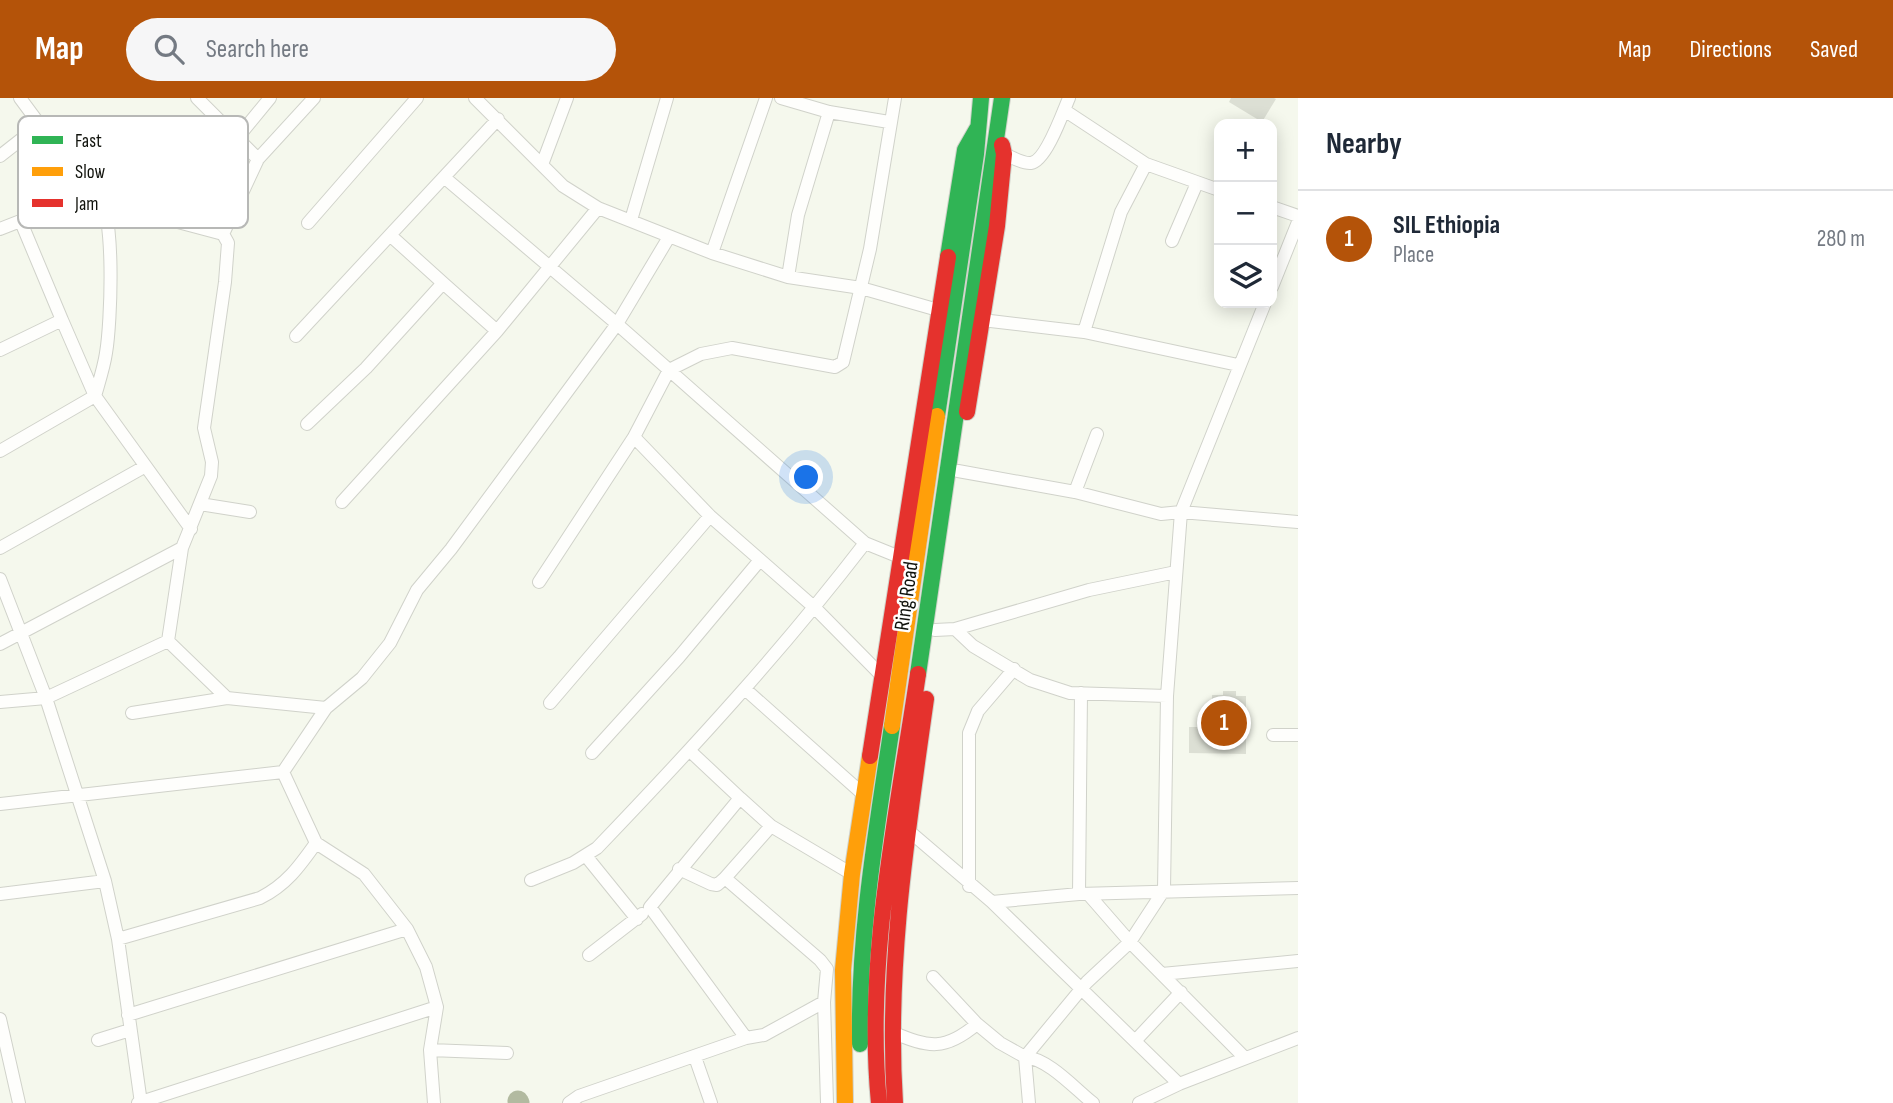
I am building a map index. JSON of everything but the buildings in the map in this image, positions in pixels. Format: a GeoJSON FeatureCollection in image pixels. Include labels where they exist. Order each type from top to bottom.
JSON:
{"type":"FeatureCollection","features":[{"type":"Feature","properties":{"kind":"main road","name":"Ring Road"},"geometry":{"type":"LineString","coordinates":[[863,1103],[859,982],[873,852],[976,154],[981,98]]}},
{"type":"Feature","properties":{"kind":"main road","name":"Ring Road"},"geometry":{"type":"LineString","coordinates":[[879,1103],[874,1051],[878,949],[1002,98]]}},
{"type":"Feature","properties":{"kind":"main road"},"geometry":{"type":"LineString","coordinates":[[895,1103],[892,1031],[898,928],[935,630],[1004,154],[998,126]]}},
{"type":"Feature","properties":{"kind":"main road"},"geometry":{"type":"LineString","coordinates":[[845,1103],[842,980],[852,874],[964,149],[977,129]]}},
{"type":"Feature","properties":{"kind":"street"},"geometry":{"type":"LineString","coordinates":[[20,98],[33,116]]}},
{"type":"Feature","properties":{"kind":"street"},"geometry":{"type":"LineString","coordinates":[[197,98],[216,116]]}},
{"type":"Feature","properties":{"kind":"street"},"geometry":{"type":"LineString","coordinates":[[248,125],[270,98]]}},
{"type":"Feature","properties":{"kind":"street"},"geometry":{"type":"LineString","coordinates":[[248,180],[258,159],[313,98]]}},
{"type":"Feature","properties":{"kind":"street"},"geometry":{"type":"LineString","coordinates":[[309,223],[417,98]]}},
{"type":"Feature","properties":{"kind":"street"},"geometry":{"type":"LineString","coordinates":[[475,98],[543,162],[563,186],[598,208],[712,253],[788,277],[860,288],[938,310]]}},
{"type":"Feature","properties":{"kind":"street"},"geometry":{"type":"LineString","coordinates":[[543,162],[568,98]]}},
{"type":"Feature","properties":{"kind":"street"},"geometry":{"type":"LineString","coordinates":[[631,220],[667,98]]}},
{"type":"Feature","properties":{"kind":"street"},"geometry":{"type":"LineString","coordinates":[[712,253],[766,98]]}},
{"type":"Feature","properties":{"kind":"street"},"geometry":{"type":"LineString","coordinates":[[781,98],[829,111],[890,122]]}},
{"type":"Feature","properties":{"kind":"street"},"geometry":{"type":"LineString","coordinates":[[539,582],[634,437],[669,370],[701,354],[732,348],[840,365],[870,249],[895,98]]}},
{"type":"Feature","properties":{"kind":"street"},"geometry":{"type":"LineString","coordinates":[[1004,154],[1026,162],[1037,160],[1048,145],[1067,104],[1146,164],[1214,188]]}},
{"type":"Feature","properties":{"kind":"street"},"geometry":{"type":"LineString","coordinates":[[788,277],[798,215],[829,111]]}},
{"type":"Feature","properties":{"kind":"street"},"geometry":{"type":"LineString","coordinates":[[296,336],[498,119]]}},
{"type":"Feature","properties":{"kind":"street"},"geometry":{"type":"LineString","coordinates":[[0,156],[18,142]]}},
{"type":"Feature","properties":{"kind":"street"},"geometry":{"type":"LineString","coordinates":[[248,148],[258,159]]}},
{"type":"Feature","properties":{"kind":"street"},"geometry":{"type":"LineString","coordinates":[[1084,332],[1121,212],[1146,164]]}},
{"type":"Feature","properties":{"kind":"street"},"geometry":{"type":"LineString","coordinates":[[445,178],[617,324],[864,543],[902,558]]}},
{"type":"Feature","properties":{"kind":"street"},"geometry":{"type":"LineString","coordinates":[[1172,242],[1197,183]]}},
{"type":"Feature","properties":{"kind":"street"},"geometry":{"type":"LineString","coordinates":[[342,502],[497,331],[598,208]]}},
{"type":"Feature","properties":{"kind":"street"},"geometry":{"type":"LineString","coordinates":[[1277,210],[1298,222],[1277,274]]}},
{"type":"Feature","properties":{"kind":"street"},"geometry":{"type":"LineString","coordinates":[[0,229],[18,223]]}},
{"type":"Feature","properties":{"kind":"street"},"geometry":{"type":"LineString","coordinates":[[24,228],[95,396],[121,428],[144,467],[191,529]]}},
{"type":"Feature","properties":{"kind":"street"},"geometry":{"type":"LineString","coordinates":[[0,451],[95,396],[106,353],[111,307],[109,228]]}},
{"type":"Feature","properties":{"kind":"street"},"geometry":{"type":"LineString","coordinates":[[168,641],[182,548],[211,476],[212,462],[204,428],[228,243],[223,234],[200,228]]}},
{"type":"Feature","properties":{"kind":"street"},"geometry":{"type":"LineString","coordinates":[[223,234],[226,228]]}},
{"type":"Feature","properties":{"kind":"street"},"geometry":{"type":"LineString","coordinates":[[391,236],[497,331]]}},
{"type":"Feature","properties":{"kind":"street"},"geometry":{"type":"LineString","coordinates":[[0,804],[284,772],[326,708],[362,678],[390,643],[423,582],[451,549],[617,324],[669,237]]}},
{"type":"Feature","properties":{"kind":"street"},"geometry":{"type":"LineString","coordinates":[[307,424],[366,368],[443,283]]}},
{"type":"Feature","properties":{"kind":"street"},"geometry":{"type":"LineString","coordinates":[[1029,1103],[1025,1057],[1080,989],[1130,942],[1164,890],[1167,696],[1181,512],[1263,308]]}},
{"type":"Feature","properties":{"kind":"street"},"geometry":{"type":"LineString","coordinates":[[0,350],[62,320]]}},
{"type":"Feature","properties":{"kind":"street"},"geometry":{"type":"LineString","coordinates":[[982,320],[1084,332],[1238,365]]}},
{"type":"Feature","properties":{"kind":"street"},"geometry":{"type":"LineString","coordinates":[[1075,492],[1097,434]]}},
{"type":"Feature","properties":{"kind":"street"},"geometry":{"type":"LineString","coordinates":[[634,437],[710,516],[815,608],[884,678]]}},
{"type":"Feature","properties":{"kind":"street"},"geometry":{"type":"LineString","coordinates":[[0,548],[144,467]]}},
{"type":"Feature","properties":{"kind":"street"},"geometry":{"type":"LineString","coordinates":[[958,471],[1075,492],[1161,514],[1181,512],[1298,522]]}},
{"type":"Feature","properties":{"kind":"street"},"geometry":{"type":"LineString","coordinates":[[201,504],[250,512]]}},
{"type":"Feature","properties":{"kind":"street"},"geometry":{"type":"LineString","coordinates":[[550,703],[710,516]]}},
{"type":"Feature","properties":{"kind":"street"},"geometry":{"type":"LineString","coordinates":[[531,880],[586,856],[690,751],[815,608],[864,543]]}},
{"type":"Feature","properties":{"kind":"street"},"geometry":{"type":"LineString","coordinates":[[0,644],[182,548]]}},
{"type":"Feature","properties":{"kind":"street"},"geometry":{"type":"LineString","coordinates":[[592,754],[679,657],[760,560]]}},
{"type":"Feature","properties":{"kind":"street"},"geometry":{"type":"LineString","coordinates":[[935,630],[955,629],[1089,590],[1176,572]]}},
{"type":"Feature","properties":{"kind":"street"},"geometry":{"type":"LineString","coordinates":[[0,579],[46,698],[105,881],[118,939],[140,1103],[437,1007]]}},
{"type":"Feature","properties":{"kind":"street"},"geometry":{"type":"LineString","coordinates":[[955,629],[973,646],[1030,680],[1070,693],[1167,696]]}},
{"type":"Feature","properties":{"kind":"street"},"geometry":{"type":"LineString","coordinates":[[0,702],[46,698],[168,641]]}},
{"type":"Feature","properties":{"kind":"street"},"geometry":{"type":"LineString","coordinates":[[168,641],[227,698]]}},
{"type":"Feature","properties":{"kind":"street"},"geometry":{"type":"LineString","coordinates":[[969,886],[969,733],[978,711],[1014,669]]}},
{"type":"Feature","properties":{"kind":"street"},"geometry":{"type":"LineString","coordinates":[[745,689],[864,795]]}},
{"type":"Feature","properties":{"kind":"street"},"geometry":{"type":"LineString","coordinates":[[1081,693],[1084,894],[1244,1056]]}},
{"type":"Feature","properties":{"kind":"street"},"geometry":{"type":"LineString","coordinates":[[132,713],[227,698],[326,708]]}},
{"type":"Feature","properties":{"kind":"street"},"geometry":{"type":"LineString","coordinates":[[1272,735],[1298,735]]}},
{"type":"Feature","properties":{"kind":"street"},"geometry":{"type":"LineString","coordinates":[[690,751],[771,826],[852,874]]}},
{"type":"Feature","properties":{"kind":"street"},"geometry":{"type":"LineString","coordinates":[[284,772],[316,843],[364,874],[407,929],[426,967],[437,1007],[430,1051],[434,1103]]}},
{"type":"Feature","properties":{"kind":"street"},"geometry":{"type":"LineString","coordinates":[[589,955],[650,907],[740,798]]}},
{"type":"Feature","properties":{"kind":"street"},"geometry":{"type":"LineString","coordinates":[[679,869],[717,885],[771,826]]}},
{"type":"Feature","properties":{"kind":"street"},"geometry":{"type":"LineString","coordinates":[[909,831],[969,886],[992,902],[1179,1084]]}},
{"type":"Feature","properties":{"kind":"street"},"geometry":{"type":"LineString","coordinates":[[118,939],[260,898],[279,888],[293,876],[316,843]]}},
{"type":"Feature","properties":{"kind":"street"},"geometry":{"type":"LineString","coordinates":[[586,856],[637,919]]}},
{"type":"Feature","properties":{"kind":"street"},"geometry":{"type":"LineString","coordinates":[[725,878],[821,960],[827,969],[824,1002],[827,1103]]}},
{"type":"Feature","properties":{"kind":"street"},"geometry":{"type":"LineString","coordinates":[[0,894],[105,881]]}},
{"type":"Feature","properties":{"kind":"street"},"geometry":{"type":"LineString","coordinates":[[992,902],[1164,890],[1298,888]]}},
{"type":"Feature","properties":{"kind":"street"},"geometry":{"type":"LineString","coordinates":[[650,907],[746,1038]]}},
{"type":"Feature","properties":{"kind":"street"},"geometry":{"type":"LineString","coordinates":[[128,1015],[407,929]]}},
{"type":"Feature","properties":{"kind":"street"},"geometry":{"type":"LineString","coordinates":[[1162,974],[1298,961]]}},
{"type":"Feature","properties":{"kind":"street"},"geometry":{"type":"LineString","coordinates":[[933,976],[977,1024],[1000,1043],[1025,1057],[1033,1058],[1093,1103]]}},
{"type":"Feature","properties":{"kind":"street"},"geometry":{"type":"LineString","coordinates":[[1135,1041],[1181,992]]}},
{"type":"Feature","properties":{"kind":"street"},"geometry":{"type":"LineString","coordinates":[[569,1103],[579,1096],[746,1038],[764,1035],[824,1002]]}},
{"type":"Feature","properties":{"kind":"street"},"geometry":{"type":"LineString","coordinates":[[0,1019],[18,1103]]}},
{"type":"Feature","properties":{"kind":"street"},"geometry":{"type":"LineString","coordinates":[[892,1031],[931,1045],[948,1044],[977,1024]]}},
{"type":"Feature","properties":{"kind":"street"},"geometry":{"type":"LineString","coordinates":[[98,1040],[130,1030]]}},
{"type":"Feature","properties":{"kind":"street"},"geometry":{"type":"LineString","coordinates":[[1139,1103],[1244,1056],[1298,1038]]}},
{"type":"Feature","properties":{"kind":"street"},"geometry":{"type":"LineString","coordinates":[[430,1051],[507,1053]]}},
{"type":"Feature","properties":{"kind":"street"},"geometry":{"type":"LineString","coordinates":[[695,1057],[711,1103]]}},
{"type":"Feature","properties":{"kind":"traffic: fast"},"geometry":{"type":"LineString","coordinates":[[937,416],[976,154],[981,98]]}},
{"type":"Feature","properties":{"kind":"traffic: fast"},"geometry":{"type":"LineString","coordinates":[[918,674],[1002,98]]}},
{"type":"Feature","properties":{"kind":"traffic: fast"},"geometry":{"type":"LineString","coordinates":[[948,257],[965,150],[977,129]]}},
{"type":"Feature","properties":{"kind":"traffic: fast"},"geometry":{"type":"LineString","coordinates":[[860,1044],[865,924],[892,726]]}},
{"type":"Feature","properties":{"kind":"traffic: slow"},"geometry":{"type":"LineString","coordinates":[[892,726],[937,416]]}},
{"type":"Feature","properties":{"kind":"traffic: slow"},"geometry":{"type":"LineString","coordinates":[[845,1103],[843,970],[852,874],[870,756]]}},
{"type":"Feature","properties":{"kind":"traffic: jam"},"geometry":{"type":"LineString","coordinates":[[967,412],[997,226],[1004,154],[1002,145]]}},
{"type":"Feature","properties":{"kind":"traffic: jam"},"geometry":{"type":"LineString","coordinates":[[870,756],[948,257]]}},
{"type":"Feature","properties":{"kind":"traffic: jam"},"geometry":{"type":"LineString","coordinates":[[879,1103],[876,996],[880,942],[885,888],[918,674]]}},
{"type":"Feature","properties":{"kind":"traffic: jam"},"geometry":{"type":"LineString","coordinates":[[895,1103],[893,1001],[896,951],[905,850],[926,699]]}},
{"type":"Feature","properties":{"kind":"place","name":"SIL Ethiopia"},"geometry":{"type":"Point","coordinates":[1224,723]}}]}
